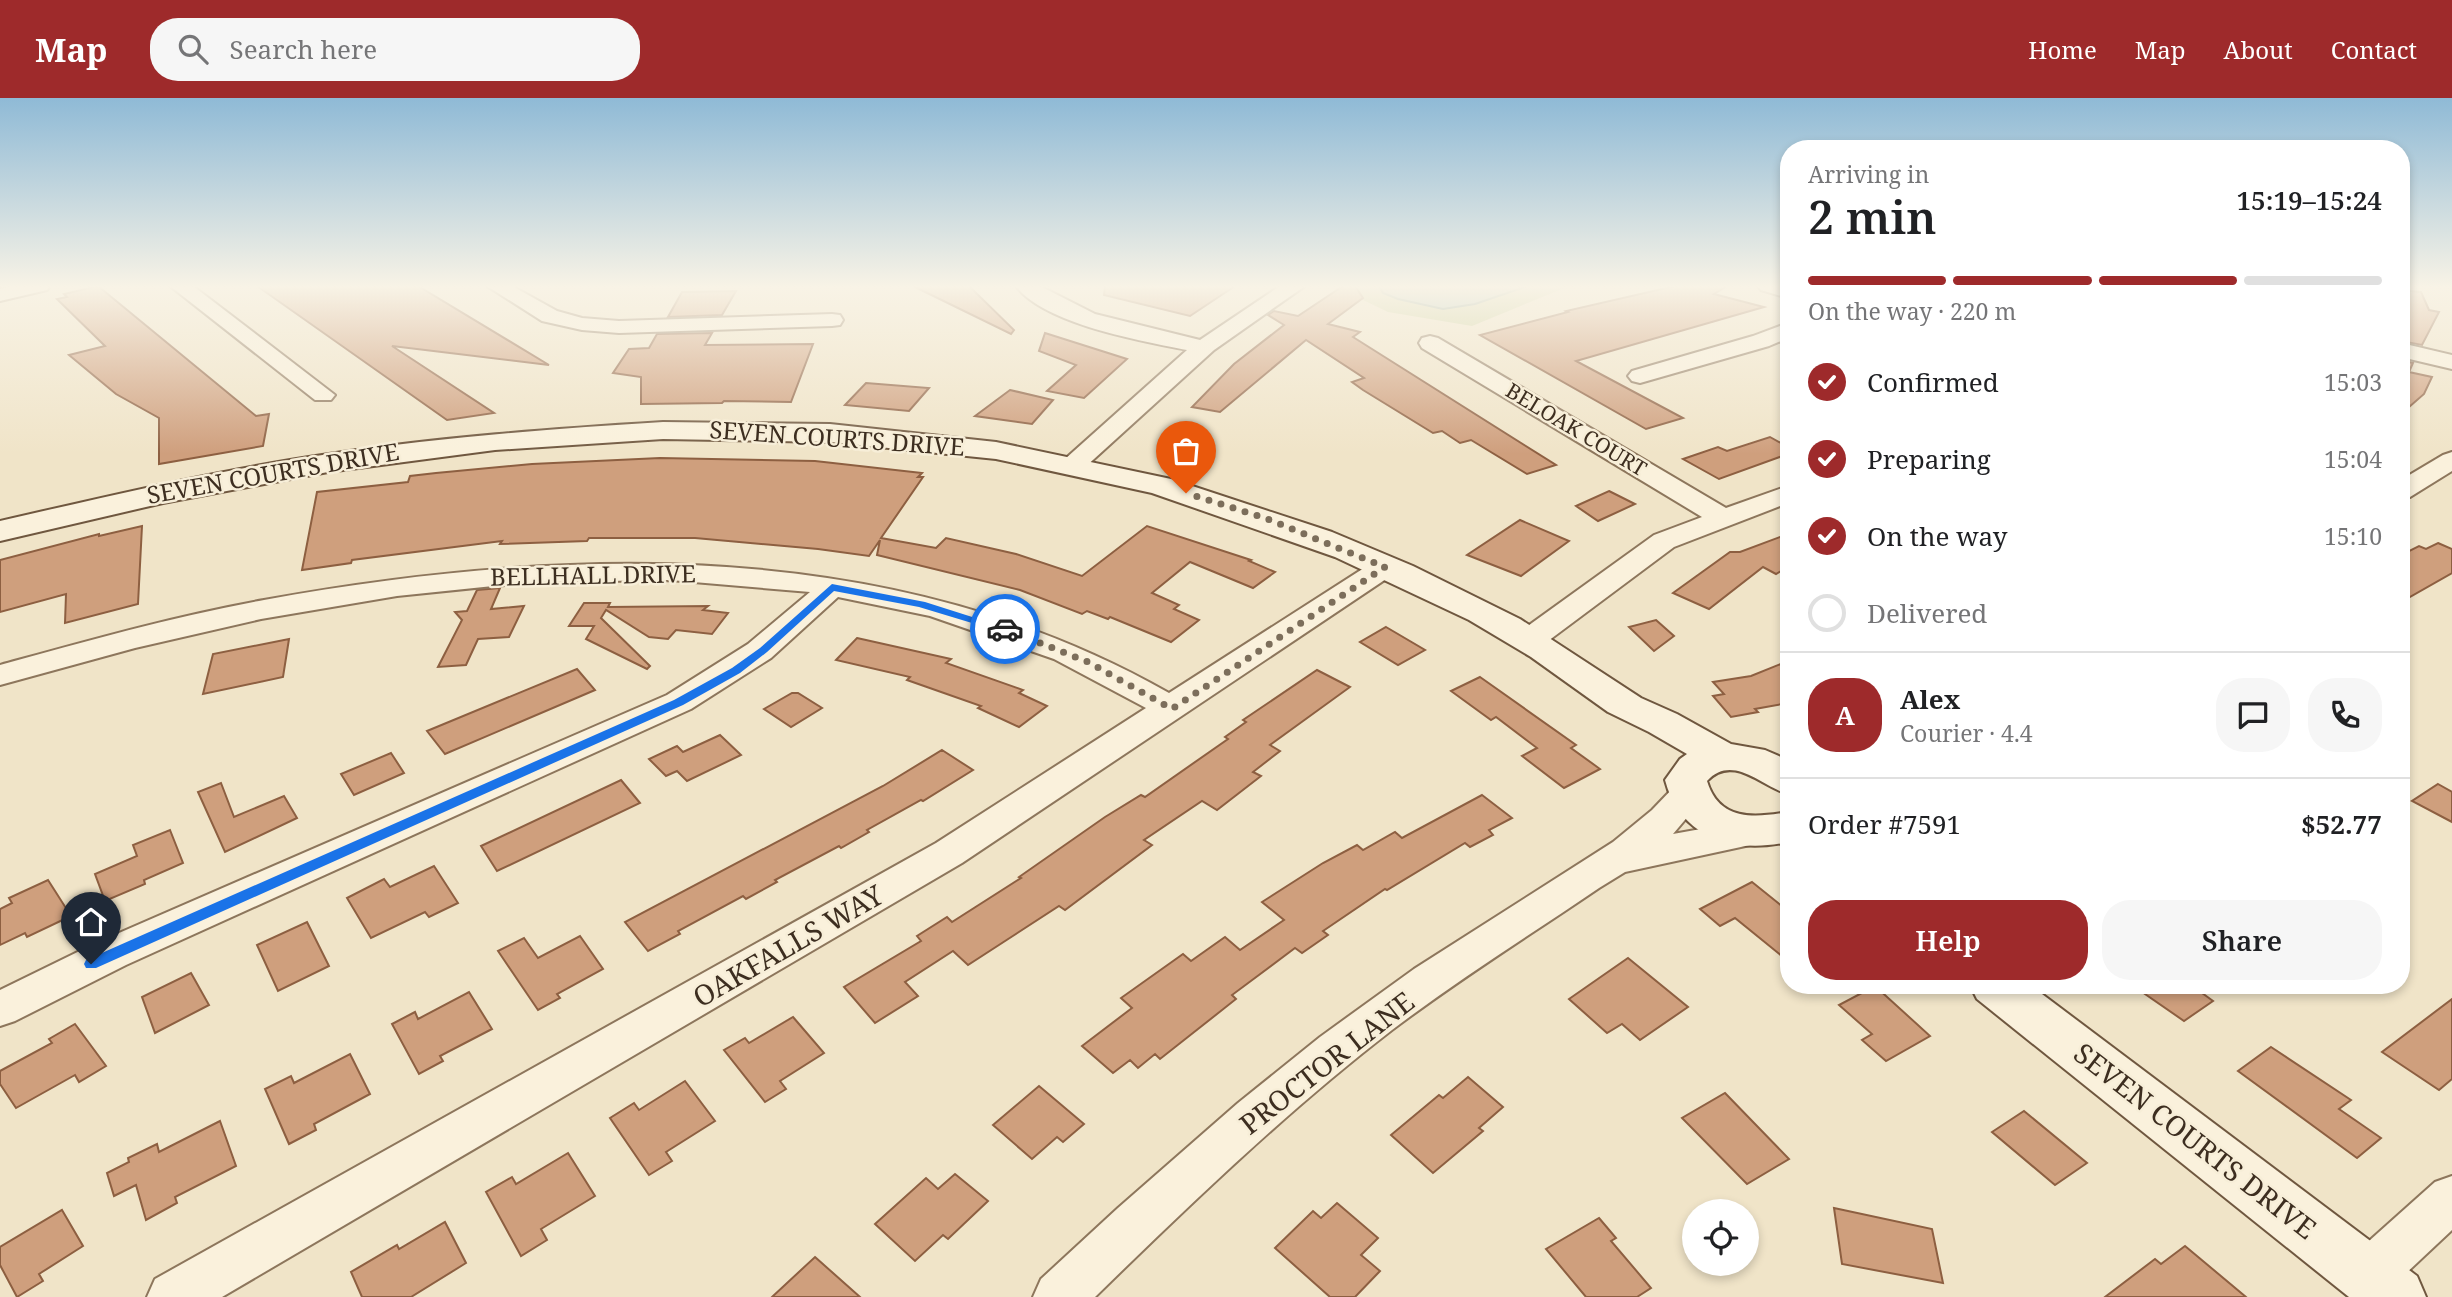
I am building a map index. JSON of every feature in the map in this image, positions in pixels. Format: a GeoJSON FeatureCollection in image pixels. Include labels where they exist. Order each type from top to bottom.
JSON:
{"type":"FeatureCollection","features":[{"type":"Feature","properties":{"kind":"street"},"geometry":{"type":"LineString","coordinates":[[253,342],[323,395]]}},
{"type":"Feature","properties":{"kind":"street"},"geometry":{"type":"LineString","coordinates":[[1182,342],[1203,347]]}},
{"type":"Feature","properties":{"kind":"street"},"geometry":{"type":"LineString","coordinates":[[1074,464],[1210,342]]}},
{"type":"Feature","properties":{"kind":"street"},"geometry":{"type":"LineString","coordinates":[[1640,376],[1758,342]]}},
{"type":"Feature","properties":{"kind":"street","name":"BELOAK COURT"},"geometry":{"type":"LineString","coordinates":[[1430,344],[1722,517]]}},
{"type":"Feature","properties":{"kind":"street"},"geometry":{"type":"LineString","coordinates":[[2410,351],[2452,362]]}},
{"type":"Feature","properties":{"kind":"street","name":"SEVEN COURTS DRIVE"},"geometry":{"type":"LineString","coordinates":[[0,531],[155,494],[291,469],[461,444],[694,429],[823,433],[949,444],[1074,464],[1208,499],[1276,522],[1385,567],[1529,640],[1626,706],[1646,732],[1729,769]]}},
{"type":"Feature","properties":{"kind":"street"},"geometry":{"type":"LineString","coordinates":[[2410,486],[2452,460]]}},
{"type":"Feature","properties":{"kind":"street"},"geometry":{"type":"LineString","coordinates":[[1529,640],[1664,541],[1780,497]]}},
{"type":"Feature","properties":{"kind":"street","name":"OAKFALLS WAY"},"geometry":{"type":"LineString","coordinates":[[173,1297],[949,853],[1385,567]]}},
{"type":"Feature","properties":{"kind":"street","name":"BELLHALL DRIVE"},"geometry":{"type":"LineString","coordinates":[[0,675],[233,614],[360,592],[524,575],[637,572],[760,578],[832,587],[921,604],[1014,633],[1088,662],[1172,709]]}},
{"type":"Feature","properties":{"kind":"street"},"geometry":{"type":"LineString","coordinates":[[0,1009],[111,954],[678,702],[736,670],[764,650],[832,587]]}},
{"type":"Feature","properties":{"kind":"street"},"geometry":{"type":"LineString","coordinates":[[1774,834],[1725,826],[1704,814],[1729,769],[1773,769],[1780,774]]}},
{"type":"Feature","properties":{"kind":"street","name":"PROCTOR LANE"},"geometry":{"type":"LineString","coordinates":[[1059,1297],[1167,1194],[1256,1116],[1378,1018],[1564,892],[1619,860],[1729,769]]}},
{"type":"Feature","properties":{"kind":"street","name":"PROCTOR LANE"},"geometry":{"type":"LineString","coordinates":[[1619,860],[1713,838],[1774,834]]}},
{"type":"Feature","properties":{"kind":"street","name":"SEVEN COURTS DRIVE"},"geometry":{"type":"LineString","coordinates":[[2006,994],[2382,1286]]}},
{"type":"Feature","properties":{"kind":"street"},"geometry":{"type":"LineString","coordinates":[[2382,1286],[2452,1198]]}},
{"type":"Feature","properties":{"kind":"building"},"geometry":{"type":"Polygon","coordinates":[[[101,342],[166,342],[256,416],[269,414],[263,446],[159,464],[159,418],[116,394],[69,355],[105,346],[101,342]]]}},
{"type":"Feature","properties":{"kind":"building"},"geometry":{"type":"Polygon","coordinates":[[[336,342],[511,342],[549,365],[392,346],[494,413],[447,420],[336,342]]]}},
{"type":"Feature","properties":{"kind":"building"},"geometry":{"type":"Polygon","coordinates":[[[652,342],[707,342],[705,345],[813,344],[791,402],[641,404],[641,377],[613,373],[629,349],[649,348],[652,342]]]}},
{"type":"Feature","properties":{"kind":"building"},"geometry":{"type":"Polygon","coordinates":[[[1042,342],[1073,342],[1127,359],[1084,398],[1047,391],[1076,365],[1039,351],[1042,342]]]}},
{"type":"Feature","properties":{"kind":"building"},"geometry":{"type":"Polygon","coordinates":[[[1262,342],[1304,342],[1220,412],[1192,407],[1234,364],[1262,342]]]}},
{"type":"Feature","properties":{"kind":"building"},"geometry":{"type":"Polygon","coordinates":[[[1309,342],[1361,342],[1556,465],[1527,474],[1471,440],[1460,443],[1442,431],[1433,433],[1352,382],[1364,378],[1309,342]]]}},
{"type":"Feature","properties":{"kind":"building"},"geometry":{"type":"Polygon","coordinates":[[[1492,342],[1642,342],[1576,361],[1683,418],[1646,429],[1492,342]]]}},
{"type":"Feature","properties":{"kind":"building"},"geometry":{"type":"Polygon","coordinates":[[[2410,372],[2432,377],[2424,394],[2410,406],[2410,372]]]}},
{"type":"Feature","properties":{"kind":"building"},"geometry":{"type":"Polygon","coordinates":[[[866,383],[929,388],[909,411],[845,405],[866,383]]]}},
{"type":"Feature","properties":{"kind":"building"},"geometry":{"type":"Polygon","coordinates":[[[1010,390],[1053,400],[1032,424],[975,416],[1010,390]]]}},
{"type":"Feature","properties":{"kind":"building"},"geometry":{"type":"Polygon","coordinates":[[[1770,437],[1780,443],[1780,457],[1719,479],[1683,459],[1718,447],[1727,451],[1770,437]]]}},
{"type":"Feature","properties":{"kind":"building"},"geometry":{"type":"Polygon","coordinates":[[[660,458],[815,461],[922,473],[918,477],[923,477],[881,538],[936,548],[946,538],[1016,554],[1082,576],[1147,526],[1251,560],[1249,561],[1275,572],[1253,588],[1190,562],[1152,593],[1179,605],[1174,609],[1199,620],[1171,642],[1110,617],[1108,619],[1087,611],[1082,614],[1020,590],[877,555],[880,540],[869,556],[695,538],[589,538],[587,541],[500,544],[502,541],[352,560],[351,563],[302,570],[317,492],[408,482],[410,476],[436,473],[532,464],[660,458]]]}},
{"type":"Feature","properties":{"kind":"building"},"geometry":{"type":"Polygon","coordinates":[[[1609,491],[1635,504],[1598,521],[1576,506],[1609,491]]]}},
{"type":"Feature","properties":{"kind":"building"},"geometry":{"type":"Polygon","coordinates":[[[1520,520],[1569,541],[1521,576],[1467,555],[1520,520]]]}},
{"type":"Feature","properties":{"kind":"building"},"geometry":{"type":"Polygon","coordinates":[[[142,526],[138,604],[65,623],[66,594],[0,612],[0,560],[99,534],[142,526]]]}},
{"type":"Feature","properties":{"kind":"building"},"geometry":{"type":"Polygon","coordinates":[[[1780,537],[1780,572],[1776,574],[1763,567],[1709,609],[1673,593],[1730,552],[1740,552],[1780,537]]]}},
{"type":"Feature","properties":{"kind":"building"},"geometry":{"type":"Polygon","coordinates":[[[2438,543],[2452,549],[2452,573],[2410,597],[2410,550],[2419,546],[2426,549],[2438,543]]]}},
{"type":"Feature","properties":{"kind":"building"},"geometry":{"type":"Polygon","coordinates":[[[500,588],[491,609],[524,606],[509,637],[478,639],[466,665],[438,667],[462,620],[455,612],[467,611],[477,590],[500,588]]]}},
{"type":"Feature","properties":{"kind":"building"},"geometry":{"type":"Polygon","coordinates":[[[584,603],[610,603],[608,607],[708,606],[703,610],[728,613],[712,634],[676,630],[668,639],[649,637],[606,610],[601,618],[650,666],[647,669],[586,639],[594,626],[569,626],[584,603]]]}},
{"type":"Feature","properties":{"kind":"building"},"geometry":{"type":"Polygon","coordinates":[[[1656,620],[1674,636],[1654,651],[1629,627],[1656,620]]]}},
{"type":"Feature","properties":{"kind":"building"},"geometry":{"type":"Polygon","coordinates":[[[1386,627],[1425,650],[1398,665],[1360,642],[1386,627]]]}},
{"type":"Feature","properties":{"kind":"building"},"geometry":{"type":"Polygon","coordinates":[[[857,638],[951,659],[946,663],[1023,690],[1019,693],[1047,706],[1019,727],[978,708],[981,706],[907,680],[910,677],[836,660],[857,638]]]}},
{"type":"Feature","properties":{"kind":"building"},"geometry":{"type":"Polygon","coordinates":[[[289,639],[283,677],[203,694],[213,654],[289,639]]]}},
{"type":"Feature","properties":{"kind":"building"},"geometry":{"type":"Polygon","coordinates":[[[1780,664],[1780,704],[1731,717],[1713,696],[1724,694],[1713,682],[1751,676],[1780,664]]]}},
{"type":"Feature","properties":{"kind":"building"},"geometry":{"type":"Polygon","coordinates":[[[577,669],[595,690],[445,754],[427,731],[577,669]]]}},
{"type":"Feature","properties":{"kind":"building"},"geometry":{"type":"Polygon","coordinates":[[[1317,670],[1350,687],[1270,745],[1280,751],[1253,772],[1261,776],[1217,810],[1202,801],[1144,840],[1152,845],[1065,910],[1059,906],[968,965],[953,951],[905,982],[918,996],[875,1023],[844,987],[921,941],[917,936],[947,917],[952,922],[1021,878],[1019,877],[1105,817],[1141,795],[1145,797],[1228,739],[1225,737],[1246,722],[1243,720],[1317,670]]]}},
{"type":"Feature","properties":{"kind":"building"},"geometry":{"type":"Polygon","coordinates":[[[1480,677],[1576,745],[1571,748],[1600,769],[1564,788],[1522,756],[1537,748],[1496,717],[1491,720],[1451,691],[1480,677]]]}},
{"type":"Feature","properties":{"kind":"building"},"geometry":{"type":"Polygon","coordinates":[[[792,693],[798,693],[822,708],[791,727],[764,709],[792,693]]]}},
{"type":"Feature","properties":{"kind":"building"},"geometry":{"type":"Polygon","coordinates":[[[720,735],[741,755],[687,781],[677,771],[666,776],[649,759],[677,746],[683,752],[720,735]]]}},
{"type":"Feature","properties":{"kind":"building"},"geometry":{"type":"Polygon","coordinates":[[[942,750],[973,770],[923,801],[867,830],[869,832],[841,848],[839,846],[775,880],[777,882],[746,899],[743,896],[678,931],[680,934],[648,951],[625,922],[883,786],[942,750]]]}},
{"type":"Feature","properties":{"kind":"building"},"geometry":{"type":"Polygon","coordinates":[[[391,753],[404,773],[354,795],[341,774],[391,753]]]}},
{"type":"Feature","properties":{"kind":"building"},"geometry":{"type":"Polygon","coordinates":[[[621,780],[640,803],[497,871],[481,846],[621,780]]]}},
{"type":"Feature","properties":{"kind":"building"},"geometry":{"type":"Polygon","coordinates":[[[221,783],[234,817],[284,796],[297,818],[225,852],[198,792],[221,783]]]}},
{"type":"Feature","properties":{"kind":"building"},"geometry":{"type":"Polygon","coordinates":[[[2438,784],[2452,792],[2452,822],[2412,801],[2438,784]]]}},
{"type":"Feature","properties":{"kind":"building"},"geometry":{"type":"Polygon","coordinates":[[[1482,795],[1512,818],[1489,830],[1493,835],[1470,847],[1465,843],[1385,889],[1323,931],[1328,935],[1302,953],[1295,948],[1232,995],[1236,999],[1160,1059],[1155,1054],[1138,1068],[1130,1060],[1113,1073],[1082,1046],[1132,1008],[1121,998],[1183,954],[1191,961],[1225,937],[1240,950],[1284,920],[1262,902],[1323,863],[1357,845],[1363,850],[1395,832],[1402,838],[1482,795]]]}},
{"type":"Feature","properties":{"kind":"building"},"geometry":{"type":"Polygon","coordinates":[[[170,830],[183,863],[144,880],[145,884],[105,901],[95,874],[137,856],[133,845],[170,830]]]}},
{"type":"Feature","properties":{"kind":"building"},"geometry":{"type":"Polygon","coordinates":[[[434,866],[458,903],[429,917],[425,912],[371,938],[347,898],[384,879],[390,887],[434,866]]]}},
{"type":"Feature","properties":{"kind":"building"},"geometry":{"type":"Polygon","coordinates":[[[48,880],[71,916],[27,937],[25,933],[0,945],[0,909],[12,903],[9,898],[48,880]]]}},
{"type":"Feature","properties":{"kind":"building"},"geometry":{"type":"Polygon","coordinates":[[[1752,882],[1780,905],[1780,955],[1735,918],[1720,926],[1700,909],[1752,882]]]}},
{"type":"Feature","properties":{"kind":"building"},"geometry":{"type":"Polygon","coordinates":[[[307,922],[329,966],[278,991],[257,945],[307,922]]]}},
{"type":"Feature","properties":{"kind":"building"},"geometry":{"type":"Polygon","coordinates":[[[580,936],[603,969],[557,994],[560,998],[538,1010],[498,951],[524,938],[538,958],[580,936]]]}},
{"type":"Feature","properties":{"kind":"building"},"geometry":{"type":"Polygon","coordinates":[[[1628,958],[1688,1007],[1640,1040],[1622,1024],[1607,1033],[1569,999],[1628,958]]]}},
{"type":"Feature","properties":{"kind":"building"},"geometry":{"type":"Polygon","coordinates":[[[191,973],[209,1005],[155,1033],[142,997],[191,973]]]}},
{"type":"Feature","properties":{"kind":"building"},"geometry":{"type":"Polygon","coordinates":[[[469,992],[492,1029],[440,1056],[443,1061],[419,1074],[392,1024],[415,1012],[418,1019],[469,992]]]}},
{"type":"Feature","properties":{"kind":"building"},"geometry":{"type":"Polygon","coordinates":[[[1860,994],[1884,994],[1930,1036],[1886,1061],[1862,1040],[1872,1034],[1839,1005],[1860,994]]]}},
{"type":"Feature","properties":{"kind":"building"},"geometry":{"type":"Polygon","coordinates":[[[2145,994],[2203,994],[2213,1001],[2184,1021],[2145,994]]]}},
{"type":"Feature","properties":{"kind":"building"},"geometry":{"type":"Polygon","coordinates":[[[2452,999],[2452,1079],[2439,1090],[2382,1052],[2452,999]]]}},
{"type":"Feature","properties":{"kind":"building"},"geometry":{"type":"Polygon","coordinates":[[[793,1017],[824,1053],[780,1081],[786,1089],[765,1102],[724,1050],[745,1038],[749,1043],[793,1017]]]}},
{"type":"Feature","properties":{"kind":"building"},"geometry":{"type":"Polygon","coordinates":[[[75,1024],[106,1066],[79,1082],[75,1075],[16,1108],[0,1084],[0,1071],[52,1043],[49,1039],[75,1024]]]}},
{"type":"Feature","properties":{"kind":"building"},"geometry":{"type":"Polygon","coordinates":[[[2271,1047],[2351,1100],[2339,1109],[2381,1138],[2357,1158],[2238,1071],[2271,1047]]]}},
{"type":"Feature","properties":{"kind":"building"},"geometry":{"type":"Polygon","coordinates":[[[350,1054],[370,1094],[314,1124],[316,1130],[289,1144],[265,1089],[291,1076],[294,1083],[350,1054]]]}},
{"type":"Feature","properties":{"kind":"building"},"geometry":{"type":"Polygon","coordinates":[[[1468,1077],[1503,1107],[1479,1128],[1483,1131],[1433,1173],[1391,1135],[1439,1095],[1443,1098],[1468,1077]]]}},
{"type":"Feature","properties":{"kind":"building"},"geometry":{"type":"Polygon","coordinates":[[[685,1081],[715,1121],[666,1152],[672,1161],[649,1175],[610,1118],[634,1103],[639,1110],[685,1081]]]}},
{"type":"Feature","properties":{"kind":"building"},"geometry":{"type":"Polygon","coordinates":[[[1039,1086],[1084,1124],[1063,1142],[1057,1137],[1032,1159],[993,1125],[1039,1086]]]}},
{"type":"Feature","properties":{"kind":"building"},"geometry":{"type":"Polygon","coordinates":[[[1725,1093],[1789,1159],[1747,1184],[1682,1118],[1725,1093]]]}},
{"type":"Feature","properties":{"kind":"building"},"geometry":{"type":"Polygon","coordinates":[[[2024,1111],[2087,1163],[2055,1185],[1992,1132],[2024,1111]]]}},
{"type":"Feature","properties":{"kind":"building"},"geometry":{"type":"Polygon","coordinates":[[[220,1121],[236,1166],[175,1197],[177,1203],[146,1220],[136,1185],[114,1196],[107,1173],[129,1162],[128,1158],[157,1144],[159,1152],[220,1121]]]}},
{"type":"Feature","properties":{"kind":"building"},"geometry":{"type":"Polygon","coordinates":[[[568,1153],[595,1196],[541,1229],[547,1240],[521,1256],[486,1192],[512,1177],[516,1184],[568,1153]]]}},
{"type":"Feature","properties":{"kind":"building"},"geometry":{"type":"Polygon","coordinates":[[[955,1174],[988,1201],[948,1239],[943,1235],[915,1261],[875,1224],[926,1178],[938,1189],[955,1174]]]}},
{"type":"Feature","properties":{"kind":"building"},"geometry":{"type":"Polygon","coordinates":[[[1337,1203],[1378,1238],[1361,1255],[1380,1271],[1355,1297],[1330,1297],[1275,1248],[1313,1211],[1321,1218],[1337,1203]]]}},
{"type":"Feature","properties":{"kind":"building"},"geometry":{"type":"Polygon","coordinates":[[[1834,1208],[1932,1229],[1943,1283],[1842,1264],[1834,1208]]]}},
{"type":"Feature","properties":{"kind":"building"},"geometry":{"type":"Polygon","coordinates":[[[62,1210],[83,1246],[39,1274],[43,1281],[17,1297],[0,1265],[0,1247],[62,1210]]]}},
{"type":"Feature","properties":{"kind":"building"},"geometry":{"type":"Polygon","coordinates":[[[1599,1218],[1616,1238],[1611,1241],[1651,1288],[1637,1297],[1586,1297],[1546,1249],[1599,1218]]]}},
{"type":"Feature","properties":{"kind":"building"},"geometry":{"type":"Polygon","coordinates":[[[445,1222],[466,1263],[411,1297],[362,1297],[351,1272],[397,1245],[399,1249],[445,1222]]]}},
{"type":"Feature","properties":{"kind":"building"},"geometry":{"type":"Polygon","coordinates":[[[2185,1246],[2246,1297],[2105,1297],[2155,1259],[2161,1264],[2185,1246]]]}},
{"type":"Feature","properties":{"kind":"building"},"geometry":{"type":"Polygon","coordinates":[[[815,1257],[860,1297],[772,1297],[815,1257]]]}},
{"type":"Feature","properties":{"kind":"way so far"},"geometry":{"type":"LineString","coordinates":[[1005,629],[1088,662],[1172,709],[1385,567],[1265,518],[1186,493]]}},
{"type":"Feature","properties":{"kind":"route"},"geometry":{"type":"LineString","coordinates":[[91,964],[678,702],[736,670],[764,650],[832,587],[921,604],[1005,629]]}}]}
